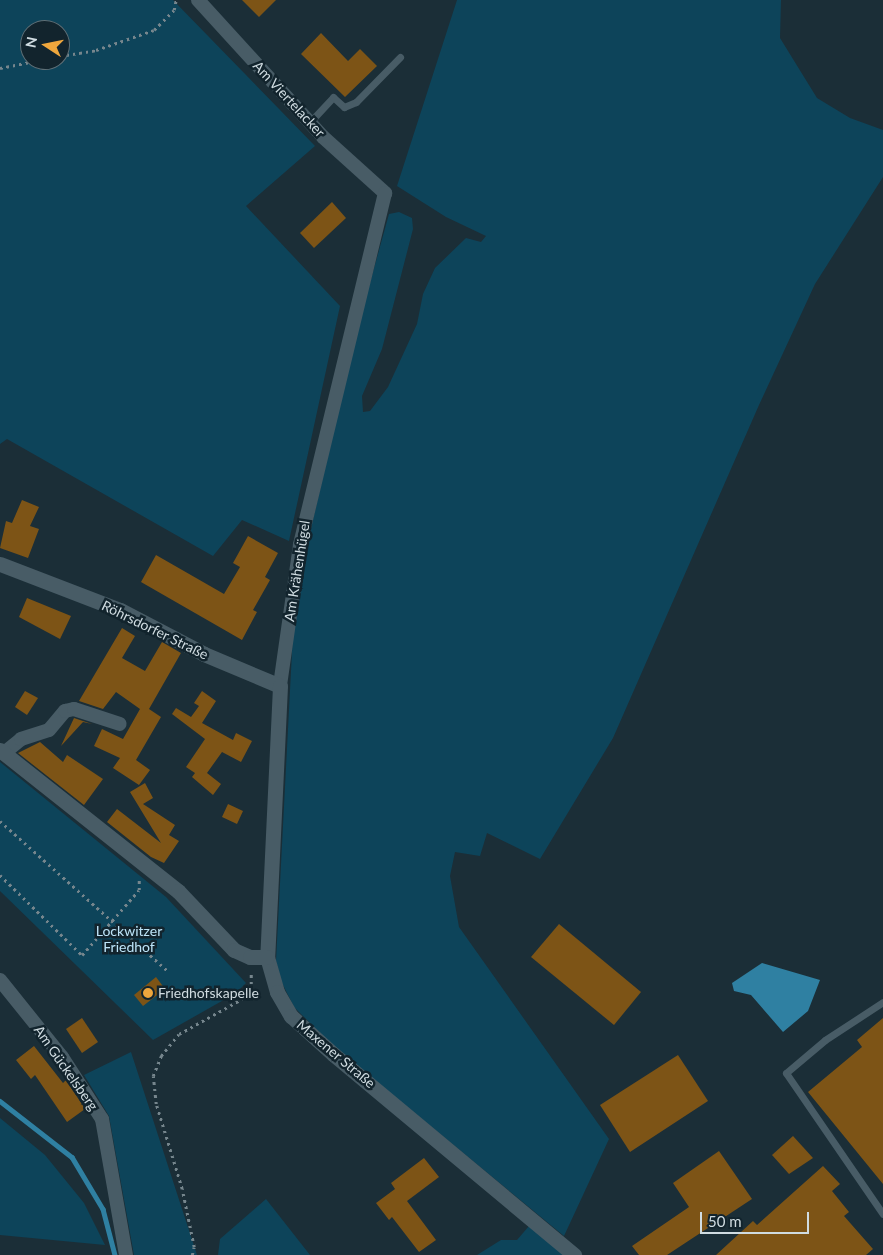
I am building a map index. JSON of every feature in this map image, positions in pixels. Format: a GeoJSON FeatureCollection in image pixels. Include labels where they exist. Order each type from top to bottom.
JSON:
{"type":"FeatureCollection","features":[{"type":"Feature","properties":{"kind":"street","name":"Am Viertelacker"},"geometry":{"type":"LineString","coordinates":[[198,0],[310,122],[385,193]]}},
{"type":"Feature","properties":{"kind":"street","name":"Am Krähenhügel"},"geometry":{"type":"LineString","coordinates":[[267,957],[280,686],[300,545],[385,193]]}},
{"type":"Feature","properties":{"kind":"street","name":"Röhrsdorfer Straße"},"geometry":{"type":"LineString","coordinates":[[0,564],[120,610],[204,654],[280,686]]}},
{"type":"Feature","properties":{"kind":"street"},"geometry":{"type":"LineString","coordinates":[[120,724],[74,709],[64,710],[49,730],[21,739],[2,751],[178,891],[234,950],[250,957],[267,957]]}},
{"type":"Feature","properties":{"kind":"street","name":"Maxener Straße"},"geometry":{"type":"LineString","coordinates":[[267,957],[277,992],[291,1016],[574,1255]]}},
{"type":"Feature","properties":{"kind":"street","name":"Am Gückelsberg"},"geometry":{"type":"LineString","coordinates":[[0,980],[62,1057],[102,1119],[126,1255]]}},
{"type":"Feature","properties":{"kind":"lane"},"geometry":{"type":"LineString","coordinates":[[310,122],[333,97],[344,107],[356,102],[400,57]]}},
{"type":"Feature","properties":{"kind":"lane"},"geometry":{"type":"LineString","coordinates":[[883,1002],[825,1040],[786,1073],[883,1214]]}},
{"type":"Feature","properties":{"kind":"path"},"geometry":{"type":"LineString","coordinates":[[70,54],[96,50],[154,30],[174,10],[176,0]]}},
{"type":"Feature","properties":{"kind":"path"},"geometry":{"type":"LineString","coordinates":[[0,68],[20,64]]}},
{"type":"Feature","properties":{"kind":"path"},"geometry":{"type":"LineString","coordinates":[[0,821],[169,972]]}},
{"type":"Feature","properties":{"kind":"path"},"geometry":{"type":"LineString","coordinates":[[0,875],[82,955],[139,890],[139,876],[147,866]]}},
{"type":"Feature","properties":{"kind":"path"},"geometry":{"type":"LineString","coordinates":[[192,1255],[194,1247],[182,1189],[156,1104],[153,1076],[162,1056],[179,1034],[242,998],[251,984],[250,957]]}},
{"type":"Feature","properties":{"kind":"green space"},"geometry":{"type":"Polygon","coordinates":[[[0,0],[173,0],[315,146],[246,206],[340,306],[289,541],[242,520],[213,556],[7,439],[0,444],[0,0]]]}},
{"type":"Feature","properties":{"kind":"green space"},"geometry":{"type":"Polygon","coordinates":[[[457,0],[781,0],[780,38],[817,98],[850,118],[883,130],[883,177],[815,284],[759,405],[613,738],[540,859],[487,833],[480,856],[455,852],[450,876],[459,927],[609,1139],[564,1236],[332,1045],[294,1007],[281,981],[276,961],[294,613],[307,545],[360,319],[389,214],[399,212],[412,218],[413,229],[382,349],[362,396],[363,412],[370,411],[388,387],[417,324],[423,294],[435,268],[466,238],[481,242],[486,236],[446,217],[397,186],[457,0]]]}},
{"type":"Feature","properties":{"kind":"green space","name":"Lockwitzer Friedhof"},"geometry":{"type":"Polygon","coordinates":[[[0,762],[166,897],[246,983],[236,993],[153,1040],[0,891],[0,762]]]}},
{"type":"Feature","properties":{"kind":"green space"},"geometry":{"type":"Polygon","coordinates":[[[131,1052],[197,1255],[134,1255],[109,1116],[84,1075],[131,1052]]]}},
{"type":"Feature","properties":{"kind":"green space"},"geometry":{"type":"Polygon","coordinates":[[[0,1118],[45,1155],[84,1203],[105,1245],[0,1235],[0,1118]]]}},
{"type":"Feature","properties":{"kind":"green space"},"geometry":{"type":"Polygon","coordinates":[[[266,1199],[310,1255],[218,1255],[220,1239],[266,1199]]]}},
{"type":"Feature","properties":{"kind":"green space"},"geometry":{"type":"Polygon","coordinates":[[[529,1226],[565,1255],[477,1255],[501,1240],[517,1240],[529,1226]]]}},
{"type":"Feature","properties":{"kind":"shaded area"},"geometry":{"type":"Polygon","coordinates":[[[762,963],[820,980],[808,1011],[783,1032],[751,995],[734,991],[732,983],[762,963]]]}},
{"type":"Feature","properties":{"kind":"building"},"geometry":{"type":"Polygon","coordinates":[[[242,0],[276,0],[259,17],[242,0]]]}},
{"type":"Feature","properties":{"kind":"building"},"geometry":{"type":"Polygon","coordinates":[[[321,33],[348,61],[360,49],[377,66],[345,97],[301,54],[321,33]]]}},
{"type":"Feature","properties":{"kind":"building"},"geometry":{"type":"Polygon","coordinates":[[[332,202],[346,218],[314,248],[300,233],[332,202]]]}},
{"type":"Feature","properties":{"kind":"building"},"geometry":{"type":"Polygon","coordinates":[[[22,500],[39,507],[30,526],[39,529],[28,558],[0,548],[6,521],[12,523],[22,500]]]}},
{"type":"Feature","properties":{"kind":"building"},"geometry":{"type":"Polygon","coordinates":[[[248,536],[278,553],[265,577],[270,580],[253,610],[257,612],[242,640],[141,582],[156,555],[224,594],[240,567],[233,563],[248,536]]]}},
{"type":"Feature","properties":{"kind":"building"},"geometry":{"type":"Polygon","coordinates":[[[27,598],[71,616],[60,639],[19,617],[27,598]]]}},
{"type":"Feature","properties":{"kind":"building"},"geometry":{"type":"Polygon","coordinates":[[[122,628],[135,636],[122,658],[145,671],[162,642],[181,653],[149,709],[161,717],[136,760],[150,770],[139,785],[113,768],[120,758],[94,746],[102,729],[123,739],[140,709],[116,692],[103,709],[79,701],[122,628]]]}},
{"type":"Feature","properties":{"kind":"building"},"geometry":{"type":"Polygon","coordinates":[[[25,691],[38,698],[27,715],[15,707],[25,691]]]}},
{"type":"Feature","properties":{"kind":"building"},"geometry":{"type":"Polygon","coordinates":[[[202,691],[216,701],[202,723],[233,740],[236,733],[252,741],[241,762],[222,752],[207,773],[221,784],[213,795],[192,777],[195,773],[186,767],[205,739],[172,714],[176,708],[191,717],[199,706],[194,703],[202,691]]]}},
{"type":"Feature","properties":{"kind":"building"},"geometry":{"type":"Polygon","coordinates":[[[74,718],[92,724],[83,722],[61,746],[74,718]]]}},
{"type":"Feature","properties":{"kind":"building"},"geometry":{"type":"Polygon","coordinates":[[[40,742],[63,762],[67,755],[103,779],[84,805],[18,753],[40,742]]]}},
{"type":"Feature","properties":{"kind":"building"},"geometry":{"type":"Polygon","coordinates":[[[145,783],[153,798],[143,804],[175,825],[169,835],[179,841],[164,863],[151,857],[107,822],[117,809],[161,843],[130,792],[145,783]]]}},
{"type":"Feature","properties":{"kind":"building"},"geometry":{"type":"Polygon","coordinates":[[[228,804],[243,811],[237,824],[222,817],[228,804]]]}},
{"type":"Feature","properties":{"kind":"building"},"geometry":{"type":"Polygon","coordinates":[[[559,924],[641,992],[614,1025],[531,957],[559,924]]]}},
{"type":"Feature","properties":{"kind":"building","name":"Friedhofskapelle"},"geometry":{"type":"Polygon","coordinates":[[[156,977],[165,989],[143,1006],[134,995],[156,977]]]}},
{"type":"Feature","properties":{"kind":"building"},"geometry":{"type":"Polygon","coordinates":[[[82,1018],[98,1042],[82,1053],[66,1029],[82,1018]]]}},
{"type":"Feature","properties":{"kind":"building"},"geometry":{"type":"Polygon","coordinates":[[[883,1018],[883,1184],[808,1092],[862,1047],[857,1040],[883,1018]]]}},
{"type":"Feature","properties":{"kind":"building"},"geometry":{"type":"Polygon","coordinates":[[[34,1046],[63,1083],[66,1080],[85,1109],[67,1122],[35,1075],[31,1079],[16,1060],[34,1046]]]}},
{"type":"Feature","properties":{"kind":"building"},"geometry":{"type":"Polygon","coordinates":[[[678,1055],[708,1101],[630,1152],[600,1105],[678,1055]]]}},
{"type":"Feature","properties":{"kind":"building"},"geometry":{"type":"Polygon","coordinates":[[[793,1136],[813,1158],[789,1174],[772,1155],[793,1136]]]}},
{"type":"Feature","properties":{"kind":"building"},"geometry":{"type":"Polygon","coordinates":[[[719,1151],[752,1199],[667,1255],[639,1255],[632,1246],[689,1207],[673,1183],[719,1151]]]}},
{"type":"Feature","properties":{"kind":"building"},"geometry":{"type":"Polygon","coordinates":[[[424,1158],[439,1177],[407,1201],[436,1240],[419,1252],[392,1217],[389,1220],[376,1203],[395,1189],[391,1183],[424,1158]]]}},
{"type":"Feature","properties":{"kind":"building"},"geometry":{"type":"Polygon","coordinates":[[[823,1166],[840,1184],[832,1191],[849,1212],[844,1216],[873,1249],[866,1255],[716,1255],[753,1221],[757,1225],[823,1166]]]}},
{"type":"Feature","properties":{"kind":"waterway"},"geometry":{"type":"LineString","coordinates":[[0,1101],[72,1157],[103,1209],[115,1255]]}},
{"type":"Feature","properties":{"kind":"place","name":"Friedhofskapelle"},"geometry":{"type":"Point","coordinates":[148,993]}}]}
